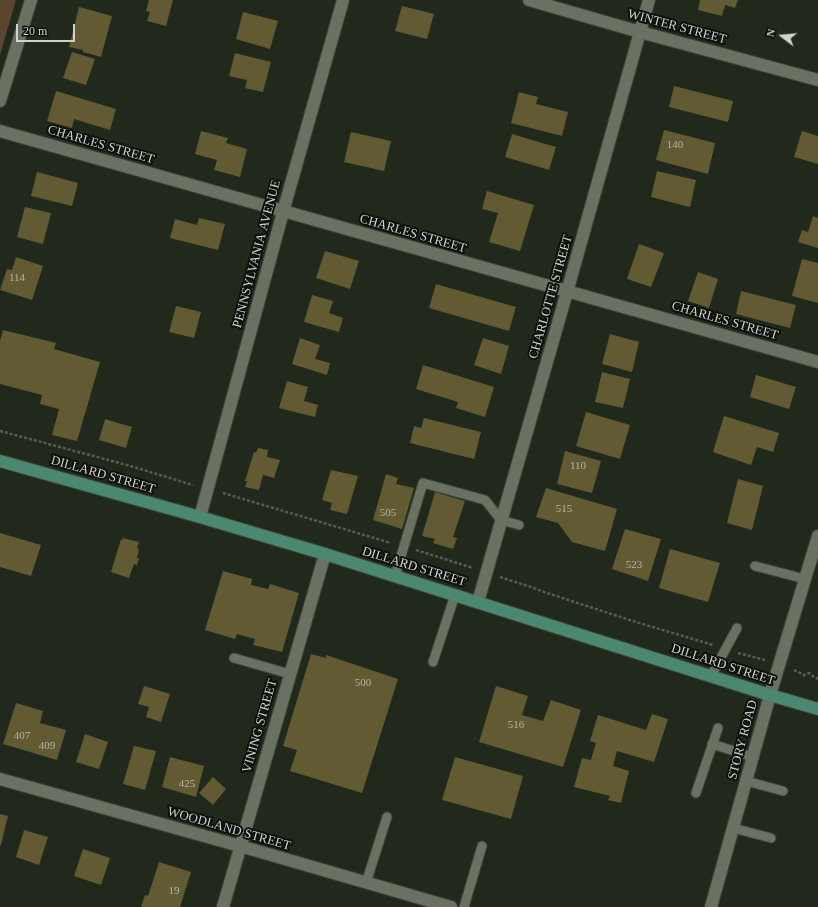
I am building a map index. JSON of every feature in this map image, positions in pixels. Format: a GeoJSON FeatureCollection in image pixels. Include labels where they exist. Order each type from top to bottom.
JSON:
{"type":"FeatureCollection","features":[{"type":"Feature","properties":{"kind":"main road","name":"DILLARD STREET"},"geometry":{"type":"LineString","coordinates":[[0,461],[325,554],[818,709]]}},
{"type":"Feature","properties":{"kind":"street"},"geometry":{"type":"LineString","coordinates":[[0,101],[31,0]]}},
{"type":"Feature","properties":{"kind":"street","name":"PENNSYLVANIA AVENUE"},"geometry":{"type":"LineString","coordinates":[[200,517],[283,212],[343,0]]}},
{"type":"Feature","properties":{"kind":"street","name":"WINTER STREET"},"geometry":{"type":"LineString","coordinates":[[529,0],[640,32],[818,80]]}},
{"type":"Feature","properties":{"kind":"street","name":"CHARLOTTE STREET"},"geometry":{"type":"LineString","coordinates":[[478,602],[649,0]]}},
{"type":"Feature","properties":{"kind":"street","name":"CHARLES STREET"},"geometry":{"type":"LineString","coordinates":[[0,131],[818,362]]}},
{"type":"Feature","properties":{"kind":"street","name":"STORY ROAD"},"geometry":{"type":"LineString","coordinates":[[711,907],[770,695],[818,536]]}},
{"type":"Feature","properties":{"kind":"street","name":"VINING STREET"},"geometry":{"type":"LineString","coordinates":[[223,907],[325,554]]}},
{"type":"Feature","properties":{"kind":"street","name":"WOODLAND STREET"},"geometry":{"type":"LineString","coordinates":[[0,779],[451,907]]}},
{"type":"Feature","properties":{"kind":"lane"},"geometry":{"type":"LineString","coordinates":[[395,576],[424,483],[485,500],[501,520],[519,525]]}},
{"type":"Feature","properties":{"kind":"lane"},"geometry":{"type":"LineString","coordinates":[[755,566],[805,579]]}},
{"type":"Feature","properties":{"kind":"lane"},"geometry":{"type":"LineString","coordinates":[[434,662],[455,595]]}},
{"type":"Feature","properties":{"kind":"lane"},"geometry":{"type":"LineString","coordinates":[[711,676],[737,628]]}},
{"type":"Feature","properties":{"kind":"lane"},"geometry":{"type":"LineString","coordinates":[[234,658],[290,674]]}},
{"type":"Feature","properties":{"kind":"lane"},"geometry":{"type":"LineString","coordinates":[[696,793],[718,728]]}},
{"type":"Feature","properties":{"kind":"lane"},"geometry":{"type":"LineString","coordinates":[[712,744],[753,757]]}},
{"type":"Feature","properties":{"kind":"lane"},"geometry":{"type":"LineString","coordinates":[[746,781],[783,791]]}},
{"type":"Feature","properties":{"kind":"lane"},"geometry":{"type":"LineString","coordinates":[[366,883],[387,817]]}},
{"type":"Feature","properties":{"kind":"lane"},"geometry":{"type":"LineString","coordinates":[[733,828],[771,838]]}},
{"type":"Feature","properties":{"kind":"lane"},"geometry":{"type":"LineString","coordinates":[[464,907],[482,846]]}},
{"type":"Feature","properties":{"kind":"shaded area"},"geometry":{"type":"Polygon","coordinates":[[[0,0],[16,0],[0,55],[0,0]]]}},
{"type":"Feature","properties":{"kind":"building"},"geometry":{"type":"Polygon","coordinates":[[[149,0],[173,0],[166,26],[147,21],[150,12],[146,11],[149,0]]]}},
{"type":"Feature","properties":{"kind":"building"},"geometry":{"type":"Polygon","coordinates":[[[700,0],[738,0],[735,8],[725,5],[722,16],[698,10],[700,0]]]}},
{"type":"Feature","properties":{"kind":"building"},"geometry":{"type":"Polygon","coordinates":[[[402,6],[434,14],[427,39],[395,31],[402,6]]]}},
{"type":"Feature","properties":{"kind":"building"},"geometry":{"type":"Polygon","coordinates":[[[79,7],[112,16],[101,57],[83,52],[83,50],[69,47],[79,7]]]}},
{"type":"Feature","properties":{"kind":"building"},"geometry":{"type":"Polygon","coordinates":[[[243,12],[278,21],[270,49],[236,39],[243,12]]]}},
{"type":"Feature","properties":{"kind":"building"},"geometry":{"type":"Polygon","coordinates":[[[72,52],[95,59],[86,85],[63,78],[72,52]]]}},
{"type":"Feature","properties":{"kind":"building"},"geometry":{"type":"Polygon","coordinates":[[[235,53],[271,62],[263,92],[245,88],[247,80],[229,76],[235,53]]]}},
{"type":"Feature","properties":{"kind":"building"},"geometry":{"type":"Polygon","coordinates":[[[674,86],[733,101],[728,122],[669,107],[674,86]]]}},
{"type":"Feature","properties":{"kind":"building"},"geometry":{"type":"Polygon","coordinates":[[[56,91],[116,109],[110,130],[74,119],[72,128],[47,121],[56,91]]]}},
{"type":"Feature","properties":{"kind":"building"},"geometry":{"type":"Polygon","coordinates":[[[519,92],[538,97],[536,104],[568,112],[562,136],[511,123],[519,92]]]}},
{"type":"Feature","properties":{"kind":"building"},"geometry":{"type":"Polygon","coordinates":[[[664,130],[715,143],[708,174],[656,160],[664,130]]]}},
{"type":"Feature","properties":{"kind":"building"},"geometry":{"type":"Polygon","coordinates":[[[201,131],[228,138],[226,143],[247,149],[240,177],[214,170],[217,160],[195,154],[201,131]]]}},
{"type":"Feature","properties":{"kind":"building"},"geometry":{"type":"Polygon","coordinates":[[[802,131],[818,136],[818,164],[794,157],[802,131]]]}},
{"type":"Feature","properties":{"kind":"building"},"geometry":{"type":"Polygon","coordinates":[[[351,132],[391,141],[384,171],[344,162],[351,132]]]}},
{"type":"Feature","properties":{"kind":"building"},"geometry":{"type":"Polygon","coordinates":[[[512,134],[556,147],[549,170],[505,157],[512,134]]]}},
{"type":"Feature","properties":{"kind":"building"},"geometry":{"type":"Polygon","coordinates":[[[657,171],[696,180],[690,207],[651,197],[657,171]]]}},
{"type":"Feature","properties":{"kind":"building"},"geometry":{"type":"Polygon","coordinates":[[[37,172],[78,183],[72,206],[31,196],[37,172]]]}},
{"type":"Feature","properties":{"kind":"building"},"geometry":{"type":"Polygon","coordinates":[[[487,191],[534,205],[520,251],[489,242],[498,213],[482,209],[487,191]]]}},
{"type":"Feature","properties":{"kind":"building"},"geometry":{"type":"Polygon","coordinates":[[[25,207],[51,213],[43,244],[17,237],[25,207]]]}},
{"type":"Feature","properties":{"kind":"building"},"geometry":{"type":"Polygon","coordinates":[[[813,216],[818,218],[818,248],[798,242],[802,230],[808,232],[813,216]]]}},
{"type":"Feature","properties":{"kind":"building"},"geometry":{"type":"Polygon","coordinates":[[[199,218],[225,224],[218,250],[170,238],[175,219],[197,225],[199,218]]]}},
{"type":"Feature","properties":{"kind":"building"},"geometry":{"type":"Polygon","coordinates":[[[639,244],[664,253],[651,287],[627,279],[639,244]]]}},
{"type":"Feature","properties":{"kind":"building"},"geometry":{"type":"Polygon","coordinates":[[[325,251],[359,261],[350,289],[316,278],[325,251]]]}},
{"type":"Feature","properties":{"kind":"building"},"geometry":{"type":"Polygon","coordinates":[[[16,257],[43,266],[32,300],[0,290],[7,269],[12,270],[16,257]]]}},
{"type":"Feature","properties":{"kind":"building"},"geometry":{"type":"Polygon","coordinates":[[[802,259],[818,263],[818,303],[792,296],[802,259]]]}},
{"type":"Feature","properties":{"kind":"building"},"geometry":{"type":"Polygon","coordinates":[[[698,272],[718,279],[709,308],[688,301],[698,272]]]}},
{"type":"Feature","properties":{"kind":"building"},"geometry":{"type":"Polygon","coordinates":[[[436,284],[516,307],[509,331],[429,308],[436,284]]]}},
{"type":"Feature","properties":{"kind":"building"},"geometry":{"type":"Polygon","coordinates":[[[741,291],[796,305],[790,328],[736,314],[741,291]]]}},
{"type":"Feature","properties":{"kind":"building"},"geometry":{"type":"Polygon","coordinates":[[[312,295],[333,301],[329,313],[343,318],[339,332],[304,322],[312,295]]]}},
{"type":"Feature","properties":{"kind":"building"},"geometry":{"type":"Polygon","coordinates":[[[176,306],[201,312],[194,338],[169,332],[176,306]]]}},
{"type":"Feature","properties":{"kind":"building"},"geometry":{"type":"Polygon","coordinates":[[[3,330],[56,343],[54,349],[100,362],[77,441],[52,435],[59,409],[40,404],[42,395],[0,384],[0,341],[3,330]]]}},
{"type":"Feature","properties":{"kind":"building"},"geometry":{"type":"Polygon","coordinates":[[[610,334],[639,342],[632,372],[602,364],[610,334]]]}},
{"type":"Feature","properties":{"kind":"building"},"geometry":{"type":"Polygon","coordinates":[[[300,338],[320,345],[315,359],[330,363],[327,375],[292,364],[300,338]]]}},
{"type":"Feature","properties":{"kind":"building"},"geometry":{"type":"Polygon","coordinates":[[[483,338],[509,346],[501,374],[474,365],[483,338]]]}},
{"type":"Feature","properties":{"kind":"building"},"geometry":{"type":"Polygon","coordinates":[[[423,365],[494,387],[485,417],[456,408],[458,402],[416,389],[423,365]]]}},
{"type":"Feature","properties":{"kind":"building"},"geometry":{"type":"Polygon","coordinates":[[[602,372],[630,379],[623,408],[595,402],[602,372]]]}},
{"type":"Feature","properties":{"kind":"building"},"geometry":{"type":"Polygon","coordinates":[[[756,375],[796,387],[789,409],[750,397],[756,375]]]}},
{"type":"Feature","properties":{"kind":"building"},"geometry":{"type":"Polygon","coordinates":[[[287,381],[308,387],[304,401],[318,405],[315,417],[279,408],[287,381]]]}},
{"type":"Feature","properties":{"kind":"building"},"geometry":{"type":"Polygon","coordinates":[[[586,412],[630,425],[620,459],[576,446],[586,412]]]}},
{"type":"Feature","properties":{"kind":"building"},"geometry":{"type":"Polygon","coordinates":[[[724,416],[779,433],[773,452],[757,447],[751,465],[713,452],[724,416]]]}},
{"type":"Feature","properties":{"kind":"building"},"geometry":{"type":"Polygon","coordinates":[[[424,418],[481,432],[474,459],[410,443],[414,426],[421,428],[424,418]]]}},
{"type":"Feature","properties":{"kind":"building"},"geometry":{"type":"Polygon","coordinates":[[[105,419],[132,427],[126,448],[99,440],[105,419]]]}},
{"type":"Feature","properties":{"kind":"building"},"geometry":{"type":"Polygon","coordinates":[[[258,448],[268,450],[267,457],[280,460],[274,478],[263,475],[259,490],[245,487],[247,481],[245,481],[254,452],[256,453],[258,448]]]}},
{"type":"Feature","properties":{"kind":"building"},"geometry":{"type":"Polygon","coordinates":[[[565,451],[601,461],[592,493],[557,484],[565,451]]]}},
{"type":"Feature","properties":{"kind":"building"},"geometry":{"type":"Polygon","coordinates":[[[331,470],[358,476],[347,514],[330,510],[332,503],[322,500],[331,470]]]}},
{"type":"Feature","properties":{"kind":"building"},"geometry":{"type":"Polygon","coordinates":[[[386,474],[398,478],[396,484],[414,488],[402,529],[373,520],[386,474]]]}},
{"type":"Feature","properties":{"kind":"building"},"geometry":{"type":"Polygon","coordinates":[[[738,479],[763,486],[752,530],[727,523],[738,479]]]}},
{"type":"Feature","properties":{"kind":"building"},"geometry":{"type":"Polygon","coordinates":[[[546,488],[617,509],[605,551],[572,542],[558,523],[536,517],[546,488]]]}},
{"type":"Feature","properties":{"kind":"building"},"geometry":{"type":"Polygon","coordinates":[[[435,492],[465,501],[453,537],[457,538],[453,549],[433,543],[435,539],[422,536],[435,492]]]}},
{"type":"Feature","properties":{"kind":"building"},"geometry":{"type":"Polygon","coordinates":[[[625,529],[661,539],[648,581],[612,569],[625,529]]]}},
{"type":"Feature","properties":{"kind":"building"},"geometry":{"type":"Polygon","coordinates":[[[0,533],[41,545],[31,576],[0,567],[0,533]]]}},
{"type":"Feature","properties":{"kind":"building"},"geometry":{"type":"Polygon","coordinates":[[[123,538],[139,542],[137,548],[139,549],[137,558],[139,558],[137,565],[134,564],[129,578],[111,572],[121,539],[122,540],[123,538]]]}},
{"type":"Feature","properties":{"kind":"building"},"geometry":{"type":"Polygon","coordinates":[[[670,549],[720,563],[708,602],[659,588],[670,549]]]}},
{"type":"Feature","properties":{"kind":"building"},"geometry":{"type":"Polygon","coordinates":[[[223,571],[252,579],[251,585],[268,589],[270,584],[299,593],[282,652],[253,645],[255,639],[237,634],[235,639],[205,630],[223,571]]]}},
{"type":"Feature","properties":{"kind":"building"},"geometry":{"type":"Polygon","coordinates":[[[311,654],[326,658],[326,655],[398,679],[362,793],[290,771],[297,750],[283,746],[311,654]]]}},
{"type":"Feature","properties":{"kind":"building"},"geometry":{"type":"Polygon","coordinates":[[[144,686],[170,694],[161,722],[146,717],[149,707],[138,704],[144,686]]]}},
{"type":"Feature","properties":{"kind":"building"},"geometry":{"type":"Polygon","coordinates":[[[496,686],[528,696],[522,715],[543,721],[551,700],[581,710],[563,767],[479,742],[496,686]]]}},
{"type":"Feature","properties":{"kind":"building"},"geometry":{"type":"Polygon","coordinates":[[[16,703],[43,711],[40,723],[66,730],[57,760],[3,744],[16,703]]]}},
{"type":"Feature","properties":{"kind":"building"},"geometry":{"type":"Polygon","coordinates":[[[652,714],[668,719],[654,762],[617,751],[613,766],[629,771],[621,803],[608,800],[610,796],[574,787],[582,758],[591,760],[596,743],[590,741],[598,715],[646,730],[652,714]]]}},
{"type":"Feature","properties":{"kind":"building"},"geometry":{"type":"Polygon","coordinates":[[[85,734],[108,742],[99,769],[76,762],[85,734]]]}},
{"type":"Feature","properties":{"kind":"building"},"geometry":{"type":"Polygon","coordinates":[[[134,746],[156,751],[145,790],[123,784],[134,746]]]}},
{"type":"Feature","properties":{"kind":"building"},"geometry":{"type":"Polygon","coordinates":[[[170,757],[204,766],[196,797],[162,787],[170,757]]]}},
{"type":"Feature","properties":{"kind":"building"},"geometry":{"type":"Polygon","coordinates":[[[455,757],[523,776],[511,819],[442,800],[455,757]]]}},
{"type":"Feature","properties":{"kind":"building"},"geometry":{"type":"Polygon","coordinates":[[[213,777],[226,789],[213,805],[199,793],[213,777]]]}},
{"type":"Feature","properties":{"kind":"building"},"geometry":{"type":"Polygon","coordinates":[[[0,814],[8,816],[1,845],[0,845],[0,814]]]}},
{"type":"Feature","properties":{"kind":"building"},"geometry":{"type":"Polygon","coordinates":[[[24,830],[48,837],[39,865],[16,857],[24,830]]]}},
{"type":"Feature","properties":{"kind":"building"},"geometry":{"type":"Polygon","coordinates":[[[83,849],[110,858],[101,885],[74,876],[83,849]]]}},
{"type":"Feature","properties":{"kind":"building"},"geometry":{"type":"Polygon","coordinates":[[[159,862],[191,872],[180,907],[141,907],[145,895],[148,896],[159,862]]]}}]}
